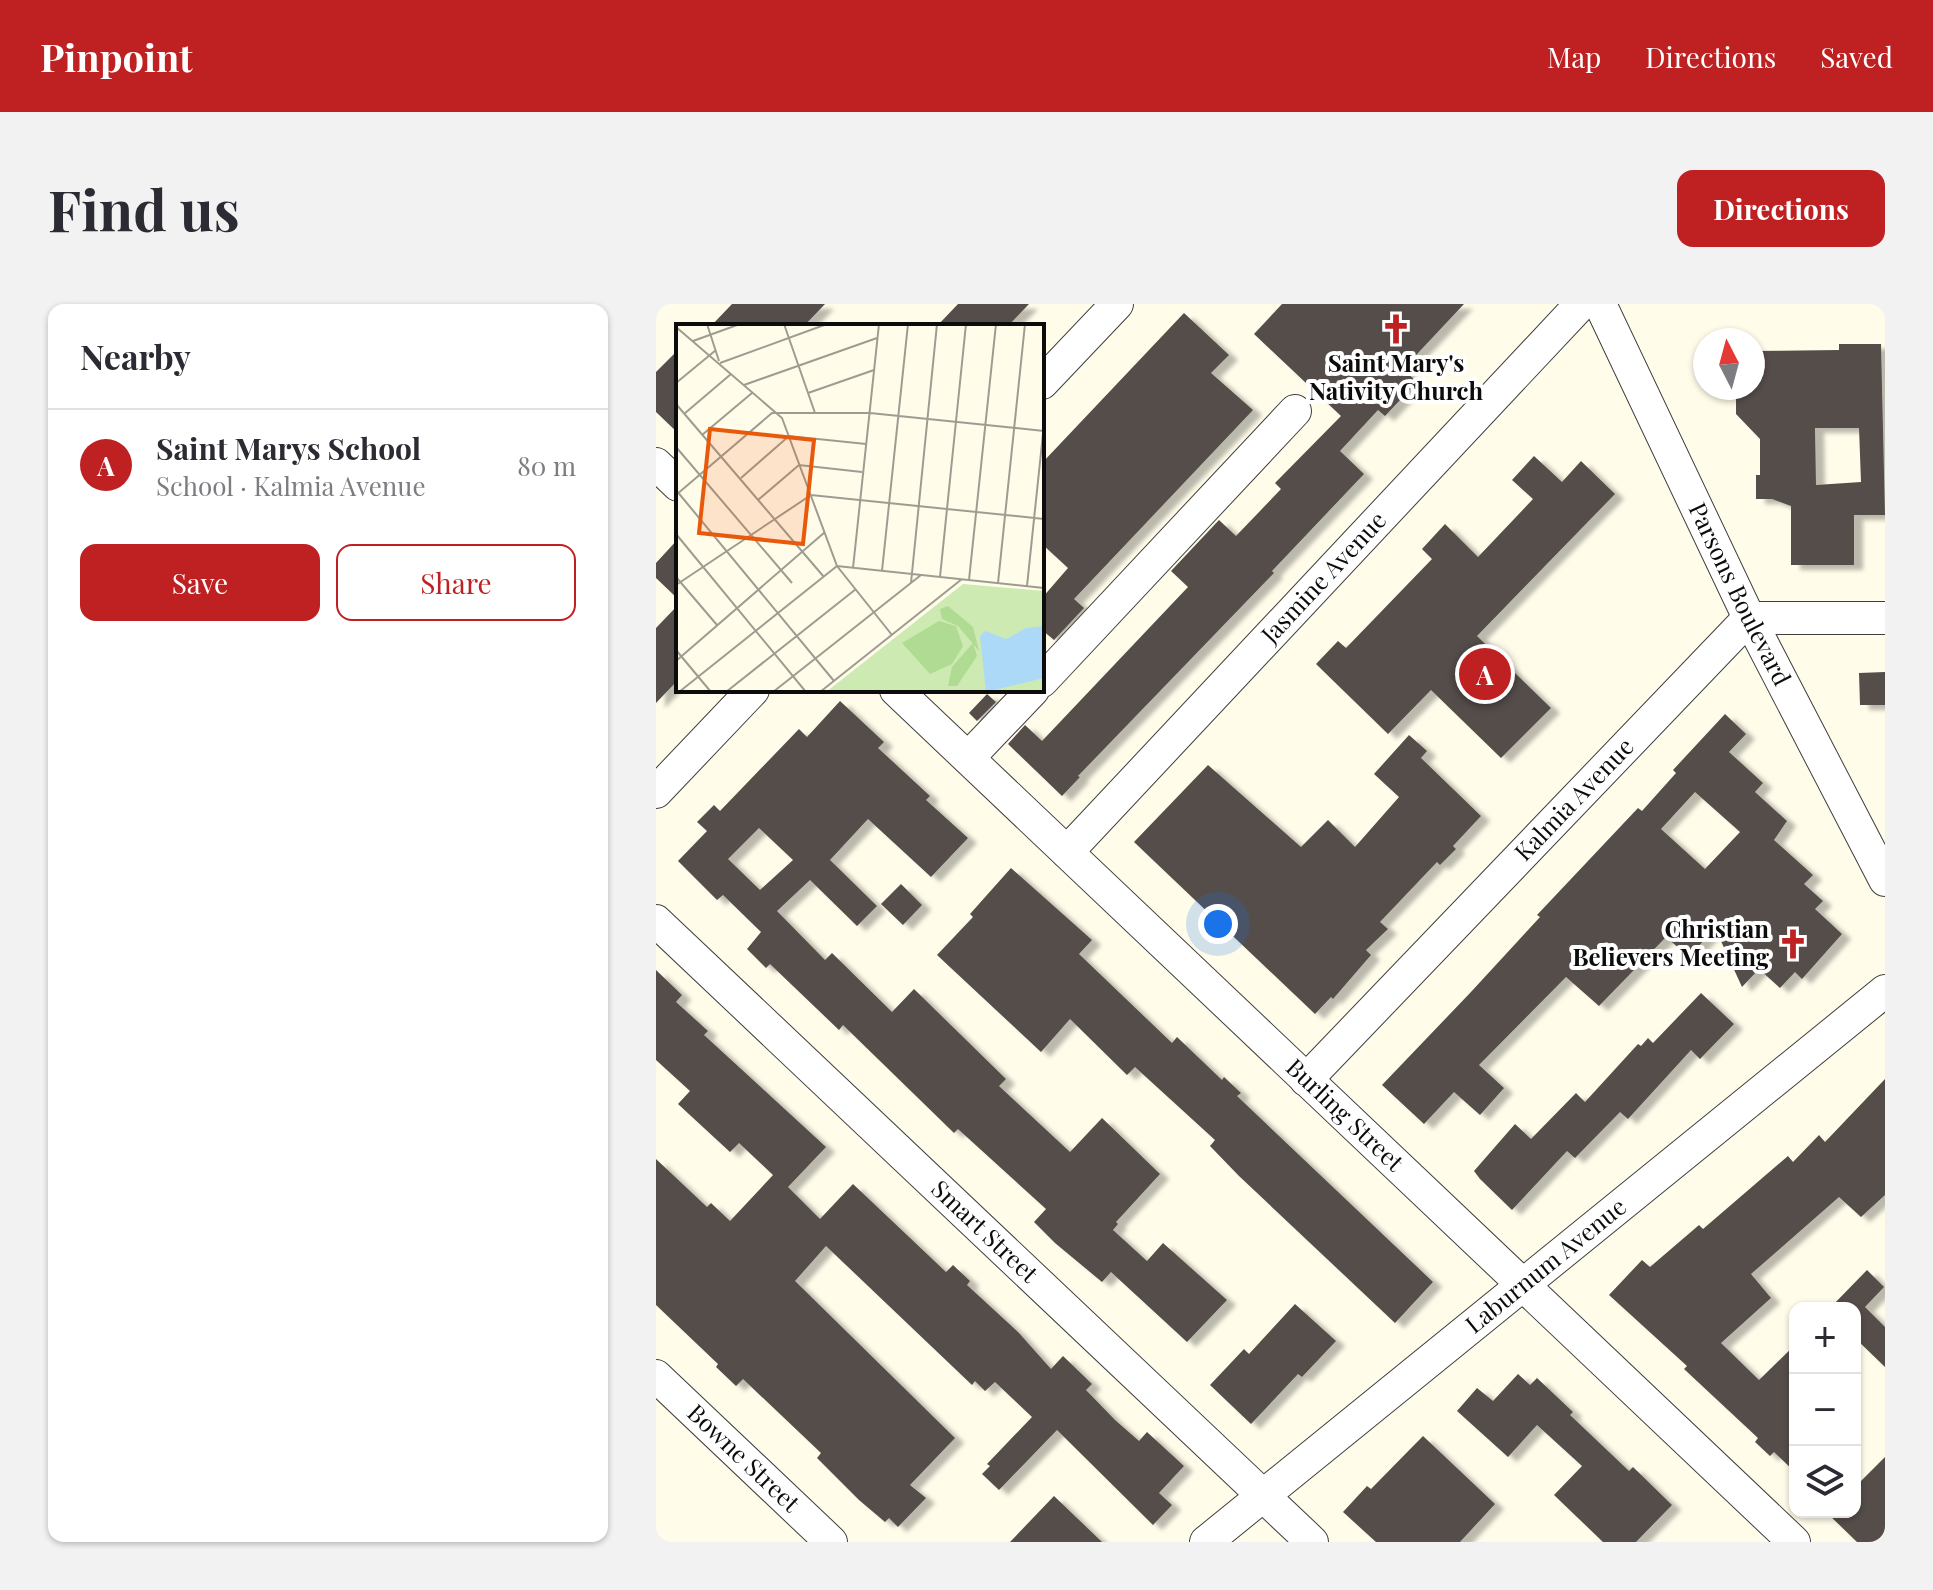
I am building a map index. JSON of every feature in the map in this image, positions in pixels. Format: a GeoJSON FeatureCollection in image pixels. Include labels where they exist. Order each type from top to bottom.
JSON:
{"type":"FeatureCollection","features":[{"type":"Feature","properties":{"kind":"street"},"geometry":{"type":"LineString","coordinates":[[1044,381],[1117,304]]}},
{"type":"Feature","properties":{"kind":"street","name":"Jasmine Avenue"},"geometry":{"type":"LineString","coordinates":[[1067,852],[1581,304]]}},
{"type":"Feature","properties":{"kind":"street","name":"Parsons Boulevard"},"geometry":{"type":"LineString","coordinates":[[1600,304],[1749,618],[1885,880]]}},
{"type":"Feature","properties":{"kind":"street"},"geometry":{"type":"LineString","coordinates":[[1044,679],[1295,411]]}},
{"type":"Feature","properties":{"kind":"street"},"geometry":{"type":"LineString","coordinates":[[1749,618],[1885,618]]}},
{"type":"Feature","properties":{"kind":"street","name":"Kalmia Avenue"},"geometry":{"type":"LineString","coordinates":[[1306,1080],[1749,618]]}},
{"type":"Feature","properties":{"kind":"street"},"geometry":{"type":"LineString","coordinates":[[656,792],[751,692]]}},
{"type":"Feature","properties":{"kind":"street","name":"Burling Street"},"geometry":{"type":"LineString","coordinates":[[898,692],[1794,1542]]}},
{"type":"Feature","properties":{"kind":"street"},"geometry":{"type":"LineString","coordinates":[[968,758],[1031,692]]}},
{"type":"Feature","properties":{"kind":"street","name":"Smart Street"},"geometry":{"type":"LineString","coordinates":[[656,921],[1312,1542]]}},
{"type":"Feature","properties":{"kind":"street","name":"Laburnum Avenue"},"geometry":{"type":"LineString","coordinates":[[1206,1542],[1885,991]]}},
{"type":"Feature","properties":{"kind":"street","name":"Bowne Street"},"geometry":{"type":"LineString","coordinates":[[656,1376],[831,1542]]}},
{"type":"Feature","properties":{"kind":"building"},"geometry":{"type":"Polygon","coordinates":[[[732,304],[825,304],[806,324],[713,324],[732,304]]]}},
{"type":"Feature","properties":{"kind":"building"},"geometry":{"type":"Polygon","coordinates":[[[958,304],[1029,304],[1010,324],[939,324],[958,304]]]}},
{"type":"Feature","properties":{"kind":"building"},"geometry":{"type":"Polygon","coordinates":[[[1282,304],[1464,304],[1403,369],[1417,382],[1385,416],[1378,410],[1340,451],[1364,474],[1062,796],[1008,744],[1025,725],[1042,741],[1188,587],[1171,571],[1219,520],[1236,536],[1281,489],[1275,483],[1341,416],[1254,334],[1282,304]]]}},
{"type":"Feature","properties":{"kind":"building"},"geometry":{"type":"Polygon","coordinates":[[[1184,313],[1229,355],[1211,373],[1253,410],[1074,599],[1084,608],[1054,640],[1044,632],[1044,596],[1068,568],[1044,546],[1044,461],[1184,313]]]}},
{"type":"Feature","properties":{"kind":"building"},"geometry":{"type":"Polygon","coordinates":[[[1839,344],[1881,344],[1885,515],[1854,515],[1854,565],[1791,565],[1791,506],[1772,499],[1756,499],[1760,439],[1736,414],[1736,400],[1765,400],[1765,351],[1839,350],[1839,344]],[[1815,428],[1816,485],[1861,482],[1859,428],[1815,428]]]}},
{"type":"Feature","properties":{"kind":"building"},"geometry":{"type":"Polygon","coordinates":[[[676,352],[676,431],[656,412],[656,372],[676,352]]]}},
{"type":"Feature","properties":{"kind":"building"},"geometry":{"type":"Polygon","coordinates":[[[1534,456],[1562,482],[1581,461],[1615,494],[1477,636],[1551,708],[1501,758],[1431,690],[1388,734],[1316,664],[1338,641],[1346,648],[1432,559],[1422,549],[1445,524],[1478,557],[1533,499],[1512,480],[1534,456]]]}},
{"type":"Feature","properties":{"kind":"building"},"geometry":{"type":"Polygon","coordinates":[[[676,541],[676,597],[656,578],[656,563],[676,541]]]}},
{"type":"Feature","properties":{"kind":"building"},"geometry":{"type":"Polygon","coordinates":[[[676,607],[676,682],[656,703],[656,628],[676,607]]]}},
{"type":"Feature","properties":{"kind":"building"},"geometry":{"type":"Polygon","coordinates":[[[1885,672],[1885,705],[1860,705],[1859,673],[1885,672]]]}},
{"type":"Feature","properties":{"kind":"building"},"geometry":{"type":"Polygon","coordinates":[[[987,694],[996,702],[977,721],[969,713],[987,694]]]}},
{"type":"Feature","properties":{"kind":"building"},"geometry":{"type":"Polygon","coordinates":[[[840,701],[884,742],[878,748],[930,796],[926,800],[968,838],[931,877],[868,819],[830,860],[877,906],[857,926],[810,880],[777,911],[825,960],[832,953],[892,1012],[914,989],[1006,1079],[999,1086],[1070,1152],[1102,1118],[1160,1174],[1116,1222],[1118,1224],[1113,1230],[1147,1261],[1163,1243],[1227,1300],[1187,1342],[1111,1272],[1102,1282],[1055,1243],[1034,1222],[1046,1209],[958,1129],[954,1133],[843,1025],[839,1030],[770,964],[766,968],[747,949],[761,932],[723,895],[717,900],[678,861],[707,831],[697,822],[714,805],[720,811],[799,729],[807,737],[840,701]],[[759,828],[728,859],[760,890],[793,860],[759,828]]]}},
{"type":"Feature","properties":{"kind":"building"},"geometry":{"type":"Polygon","coordinates":[[[1725,714],[1746,734],[1729,752],[1763,783],[1755,792],[1787,821],[1774,840],[1813,875],[1804,884],[1823,901],[1815,909],[1842,934],[1802,979],[1795,972],[1780,988],[1759,969],[1742,987],[1715,928],[1689,957],[1666,937],[1599,1006],[1566,977],[1479,1065],[1504,1088],[1480,1115],[1454,1092],[1424,1124],[1382,1085],[1638,808],[1642,811],[1676,773],[1673,770],[1725,714]],[[1695,792],[1661,829],[1705,869],[1740,832],[1695,792]]]}},
{"type":"Feature","properties":{"kind":"building"},"geometry":{"type":"Polygon","coordinates":[[[1409,735],[1427,751],[1421,758],[1481,816],[1453,846],[1456,849],[1440,865],[1437,862],[1380,922],[1388,929],[1366,950],[1371,955],[1333,999],[1331,997],[1315,1014],[1134,842],[1208,765],[1301,847],[1328,820],[1355,847],[1399,797],[1374,774],[1409,735]]]}},
{"type":"Feature","properties":{"kind":"building"},"geometry":{"type":"Polygon","coordinates":[[[1011,868],[1092,940],[1079,954],[1172,1043],[1177,1037],[1222,1080],[1224,1077],[1241,1093],[1237,1096],[1433,1282],[1395,1323],[1239,1176],[1210,1146],[1215,1140],[1135,1067],[1127,1075],[1070,1019],[1041,1052],[937,955],[973,917],[970,914],[1011,868]]]}},
{"type":"Feature","properties":{"kind":"building"},"geometry":{"type":"Polygon","coordinates":[[[901,884],[922,905],[903,925],[881,904],[901,884]]]}},
{"type":"Feature","properties":{"kind":"building"},"geometry":{"type":"Polygon","coordinates":[[[656,970],[682,995],[676,1002],[708,1031],[704,1035],[826,1147],[788,1187],[820,1219],[853,1184],[946,1272],[953,1265],[970,1281],[967,1285],[1019,1333],[1051,1369],[1063,1356],[1092,1384],[1086,1390],[1115,1420],[1139,1441],[1147,1432],[1184,1466],[1159,1493],[1172,1505],[1153,1525],[1057,1430],[999,1490],[982,1474],[990,1466],[987,1464],[1032,1417],[995,1382],[985,1391],[975,1381],[972,1385],[826,1246],[795,1281],[955,1438],[910,1485],[926,1498],[898,1527],[889,1518],[885,1522],[859,1500],[817,1458],[821,1453],[743,1379],[736,1386],[716,1367],[718,1364],[656,1305],[656,1159],[707,1207],[711,1203],[730,1221],[773,1175],[739,1143],[730,1152],[678,1104],[690,1091],[656,1060],[656,970]]]}},
{"type":"Feature","properties":{"kind":"building"},"geometry":{"type":"Polygon","coordinates":[[[1701,993],[1734,1024],[1700,1059],[1691,1050],[1628,1119],[1620,1112],[1575,1158],[1567,1151],[1512,1210],[1480,1179],[1474,1171],[1515,1124],[1531,1139],[1576,1093],[1585,1102],[1638,1044],[1641,1046],[1648,1038],[1653,1043],[1701,993]]]}},
{"type":"Feature","properties":{"kind":"building"},"geometry":{"type":"Polygon","coordinates":[[[1885,1079],[1885,1195],[1861,1217],[1839,1197],[1751,1274],[1771,1298],[1721,1343],[1759,1380],[1789,1351],[1789,1466],[1774,1452],[1770,1456],[1755,1442],[1758,1438],[1684,1369],[1687,1366],[1609,1295],[1642,1260],[1650,1267],[1699,1225],[1703,1229],[1788,1156],[1793,1162],[1819,1135],[1825,1142],[1885,1079]]]}},
{"type":"Feature","properties":{"kind":"building"},"geometry":{"type":"Polygon","coordinates":[[[1867,1270],[1884,1287],[1865,1307],[1885,1327],[1885,1367],[1861,1344],[1861,1302],[1836,1302],[1867,1270]]]}},
{"type":"Feature","properties":{"kind":"building"},"geometry":{"type":"Polygon","coordinates":[[[1295,1304],[1336,1341],[1302,1377],[1298,1374],[1251,1424],[1210,1385],[1244,1349],[1249,1354],[1295,1304]]]}},
{"type":"Feature","properties":{"kind":"building"},"geometry":{"type":"Polygon","coordinates":[[[1518,1374],[1530,1385],[1537,1378],[1573,1412],[1570,1415],[1629,1471],[1633,1467],[1672,1505],[1636,1542],[1603,1542],[1554,1495],[1582,1466],[1537,1425],[1508,1457],[1457,1411],[1477,1388],[1493,1401],[1518,1374]]]}},
{"type":"Feature","properties":{"kind":"building"},"geometry":{"type":"Polygon","coordinates":[[[1423,1436],[1495,1504],[1460,1542],[1376,1542],[1343,1512],[1367,1486],[1371,1489],[1423,1436]]]}},
{"type":"Feature","properties":{"kind":"building"},"geometry":{"type":"Polygon","coordinates":[[[1885,1457],[1885,1542],[1857,1542],[1832,1518],[1861,1518],[1861,1481],[1885,1457]]]}},
{"type":"Feature","properties":{"kind":"building"},"geometry":{"type":"Polygon","coordinates":[[[1054,1496],[1102,1542],[1010,1542],[1054,1496]]]}},
{"type":"Feature","properties":{"kind":"place","name":"Saint Mary's Nativity Church"},"geometry":{"type":"Point","coordinates":[1396,329]}},
{"type":"Feature","properties":{"kind":"place","name":"Saint Marys School"},"geometry":{"type":"Point","coordinates":[1485,674]}},
{"type":"Feature","properties":{"kind":"place","name":"Christian Believers Meeting"},"geometry":{"type":"Point","coordinates":[1793,944]}}]}
